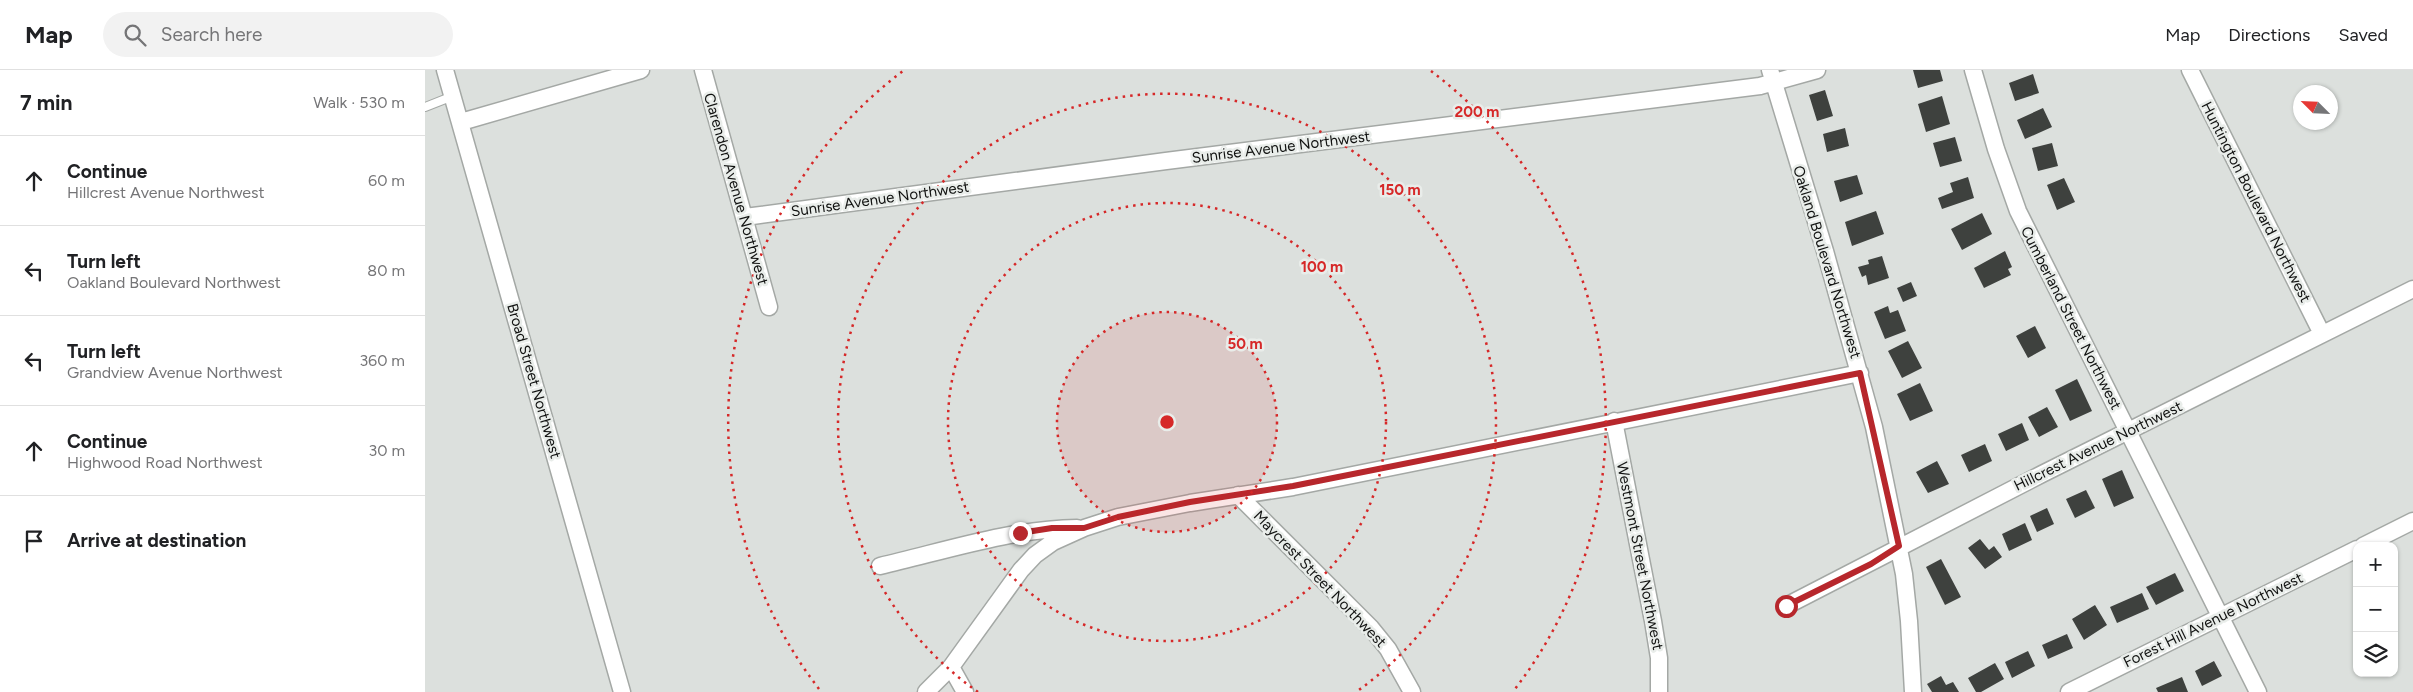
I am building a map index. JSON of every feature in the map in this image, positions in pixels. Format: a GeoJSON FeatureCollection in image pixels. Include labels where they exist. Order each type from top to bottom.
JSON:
{"type":"FeatureCollection","features":[{"type":"Feature","properties":{"kind":"street","name":"Broad Street Northwest"},"geometry":{"type":"LineString","coordinates":[[445,70],[622,692]]}},
{"type":"Feature","properties":{"kind":"street"},"geometry":{"type":"LineString","coordinates":[[461,122],[641,70]]}},
{"type":"Feature","properties":{"kind":"street","name":"Clarendon Avenue Northwest"},"geometry":{"type":"LineString","coordinates":[[703,70],[769,307]]}},
{"type":"Feature","properties":{"kind":"street","name":"Sunrise Avenue Northwest"},"geometry":{"type":"LineString","coordinates":[[745,217],[1817,70]]}},
{"type":"Feature","properties":{"kind":"street","name":"Cumberland Street Northwest"},"geometry":{"type":"LineString","coordinates":[[1973,70],[1996,149],[2018,211],[2258,692]]}},
{"type":"Feature","properties":{"kind":"street","name":"Huntington Boulevard Northwest"},"geometry":{"type":"LineString","coordinates":[[2190,70],[2322,334]]}},
{"type":"Feature","properties":{"kind":"street","name":"Oakland Boulevard Northwest"},"geometry":{"type":"LineString","coordinates":[[1772,76],[1860,373],[1899,546],[1909,621],[1913,692]]}},
{"type":"Feature","properties":{"kind":"street","name":"Hillcrest Avenue Northwest"},"geometry":{"type":"LineString","coordinates":[[1786,606],[1871,564],[1899,546],[2413,290]]}},
{"type":"Feature","properties":{"kind":"street"},"geometry":{"type":"LineString","coordinates":[[926,692],[951,667],[1021,570],[1035,555],[1053,542],[1084,528],[1118,517],[1293,486],[1860,373]]}},
{"type":"Feature","properties":{"kind":"street","name":"Westmont Street Northwest"},"geometry":{"type":"LineString","coordinates":[[1614,422],[1653,621],[1659,658],[1659,692]]}},
{"type":"Feature","properties":{"kind":"street","name":"Maycrest Street Northwest"},"geometry":{"type":"LineString","coordinates":[[1238,495],[1371,628],[1388,649],[1411,692]]}},
{"type":"Feature","properties":{"kind":"street"},"geometry":{"type":"LineString","coordinates":[[2371,542],[2413,521]]}},
{"type":"Feature","properties":{"kind":"street"},"geometry":{"type":"LineString","coordinates":[[880,566],[1020,533],[1052,528],[1084,528]]}},
{"type":"Feature","properties":{"kind":"street","name":"Forest Hill Avenue Northwest"},"geometry":{"type":"LineString","coordinates":[[2069,692],[2353,551]]}},
{"type":"Feature","properties":{"kind":"street"},"geometry":{"type":"LineString","coordinates":[[951,667],[965,692]]}},
{"type":"Feature","properties":{"kind":"lane"},"geometry":{"type":"LineString","coordinates":[[425,107],[453,96]]}},
{"type":"Feature","properties":{"kind":"building"},"geometry":{"type":"Polygon","coordinates":[[[1913,70],[1940,70],[1943,81],[1918,88],[1913,70]]]}},
{"type":"Feature","properties":{"kind":"building"},"geometry":{"type":"Polygon","coordinates":[[[2033,74],[2039,93],[2015,101],[2009,83],[2033,74]]]}},
{"type":"Feature","properties":{"kind":"building"},"geometry":{"type":"Polygon","coordinates":[[[1825,90],[1833,116],[1817,121],[1809,95],[1825,90]]]}},
{"type":"Feature","properties":{"kind":"building"},"geometry":{"type":"Polygon","coordinates":[[[1942,96],[1950,124],[1926,132],[1918,104],[1942,96]]]}},
{"type":"Feature","properties":{"kind":"building"},"geometry":{"type":"Polygon","coordinates":[[[2043,108],[2052,127],[2025,139],[2017,120],[2043,108]]]}},
{"type":"Feature","properties":{"kind":"building"},"geometry":{"type":"Polygon","coordinates":[[[1845,128],[1849,146],[1827,152],[1823,134],[1845,128]]]}},
{"type":"Feature","properties":{"kind":"building"},"geometry":{"type":"Polygon","coordinates":[[[1955,137],[1962,161],[1940,167],[1933,143],[1955,137]]]}},
{"type":"Feature","properties":{"kind":"building"},"geometry":{"type":"Polygon","coordinates":[[[2052,143],[2058,166],[2038,171],[2032,148],[2052,143]]]}},
{"type":"Feature","properties":{"kind":"building"},"geometry":{"type":"Polygon","coordinates":[[[1857,175],[1863,194],[1840,202],[1834,181],[1857,175]]]}},
{"type":"Feature","properties":{"kind":"building"},"geometry":{"type":"Polygon","coordinates":[[[1968,177],[1974,198],[1942,209],[1938,198],[1953,192],[1950,183],[1968,177]]]}},
{"type":"Feature","properties":{"kind":"building"},"geometry":{"type":"Polygon","coordinates":[[[2064,178],[2075,202],[2057,210],[2047,185],[2064,178]]]}},
{"type":"Feature","properties":{"kind":"building"},"geometry":{"type":"Polygon","coordinates":[[[1876,211],[1884,234],[1852,246],[1845,222],[1876,211]]]}},
{"type":"Feature","properties":{"kind":"building"},"geometry":{"type":"Polygon","coordinates":[[[1982,213],[1992,234],[1962,250],[1951,229],[1982,213]]]}},
{"type":"Feature","properties":{"kind":"building"},"geometry":{"type":"Polygon","coordinates":[[[2005,251],[2012,267],[2008,269],[2011,275],[1984,288],[1974,268],[2005,251]]]}},
{"type":"Feature","properties":{"kind":"building"},"geometry":{"type":"Polygon","coordinates":[[[1882,256],[1889,278],[1868,285],[1866,275],[1862,277],[1858,267],[1869,264],[1868,260],[1882,256]]]}},
{"type":"Feature","properties":{"kind":"building"},"geometry":{"type":"Polygon","coordinates":[[[1911,282],[1917,296],[1903,302],[1897,288],[1911,282]]]}},
{"type":"Feature","properties":{"kind":"building"},"geometry":{"type":"Polygon","coordinates":[[[1888,306],[1890,313],[1898,310],[1906,331],[1885,339],[1874,312],[1888,306]]]}},
{"type":"Feature","properties":{"kind":"building"},"geometry":{"type":"Polygon","coordinates":[[[2035,326],[2046,348],[2028,358],[2016,336],[2035,326]]]}},
{"type":"Feature","properties":{"kind":"building"},"geometry":{"type":"Polygon","coordinates":[[[1908,341],[1922,368],[1902,378],[1888,351],[1908,341]]]}},
{"type":"Feature","properties":{"kind":"building"},"geometry":{"type":"Polygon","coordinates":[[[2077,379],[2092,411],[2070,421],[2055,390],[2077,379]]]}},
{"type":"Feature","properties":{"kind":"building"},"geometry":{"type":"Polygon","coordinates":[[[1920,383],[1933,411],[1910,421],[1897,394],[1920,383]]]}},
{"type":"Feature","properties":{"kind":"building"},"geometry":{"type":"Polygon","coordinates":[[[2047,407],[2058,427],[2039,437],[2028,417],[2047,407]]]}},
{"type":"Feature","properties":{"kind":"building"},"geometry":{"type":"Polygon","coordinates":[[[2022,423],[2029,440],[2006,451],[1998,434],[2022,423]]]}},
{"type":"Feature","properties":{"kind":"building"},"geometry":{"type":"Polygon","coordinates":[[[1985,444],[1992,461],[1969,472],[1961,455],[1985,444]]]}},
{"type":"Feature","properties":{"kind":"building"},"geometry":{"type":"Polygon","coordinates":[[[1937,461],[1949,484],[1928,493],[1916,472],[1937,461]]]}},
{"type":"Feature","properties":{"kind":"building"},"geometry":{"type":"Polygon","coordinates":[[[2122,470],[2134,498],[2114,507],[2102,479],[2122,470]]]}},
{"type":"Feature","properties":{"kind":"building"},"geometry":{"type":"Polygon","coordinates":[[[2086,490],[2095,508],[2075,518],[2066,499],[2086,490]]]}},
{"type":"Feature","properties":{"kind":"building"},"geometry":{"type":"Polygon","coordinates":[[[2047,508],[2054,524],[2037,532],[2030,516],[2047,508]]]}},
{"type":"Feature","properties":{"kind":"building"},"geometry":{"type":"Polygon","coordinates":[[[2025,523],[2032,540],[2009,551],[2002,534],[2025,523]]]}},
{"type":"Feature","properties":{"kind":"building"},"geometry":{"type":"Polygon","coordinates":[[[1980,539],[1989,550],[1994,546],[2002,557],[1985,569],[1968,548],[1980,539]]]}},
{"type":"Feature","properties":{"kind":"building"},"geometry":{"type":"Polygon","coordinates":[[[1941,559],[1961,597],[1945,605],[1926,567],[1941,559]]]}},
{"type":"Feature","properties":{"kind":"building"},"geometry":{"type":"Polygon","coordinates":[[[2175,573],[2184,591],[2156,605],[2146,587],[2175,573]]]}},
{"type":"Feature","properties":{"kind":"building"},"geometry":{"type":"Polygon","coordinates":[[[2142,593],[2149,609],[2117,623],[2110,607],[2142,593]]]}},
{"type":"Feature","properties":{"kind":"building"},"geometry":{"type":"Polygon","coordinates":[[[2095,605],[2107,625],[2084,640],[2072,619],[2095,605]]]}},
{"type":"Feature","properties":{"kind":"building"},"geometry":{"type":"Polygon","coordinates":[[[2067,634],[2073,648],[2048,659],[2042,645],[2067,634]]]}},
{"type":"Feature","properties":{"kind":"building"},"geometry":{"type":"Polygon","coordinates":[[[2028,651],[2035,666],[2012,678],[2005,662],[2028,651]]]}},
{"type":"Feature","properties":{"kind":"building"},"geometry":{"type":"Polygon","coordinates":[[[2214,661],[2222,676],[2202,686],[2195,671],[2214,661]]]}},
{"type":"Feature","properties":{"kind":"building"},"geometry":{"type":"Polygon","coordinates":[[[1995,663],[2004,679],[1981,692],[1976,692],[1968,678],[1995,663]]]}},
{"type":"Feature","properties":{"kind":"building"},"geometry":{"type":"Polygon","coordinates":[[[1941,676],[1946,685],[1953,682],[1959,692],[1932,692],[1927,684],[1941,676]]]}},
{"type":"Feature","properties":{"kind":"building"},"geometry":{"type":"Polygon","coordinates":[[[2182,677],[2188,692],[2158,692],[2156,688],[2182,677]]]}},
{"type":"Feature","properties":{"kind":"route"},"geometry":{"type":"LineString","coordinates":[[1020,533],[1052,528],[1084,528],[1118,517],[1190,502],[1293,486],[1860,373],[1874,427],[1899,546],[1871,564],[1786,606]]}}]}
